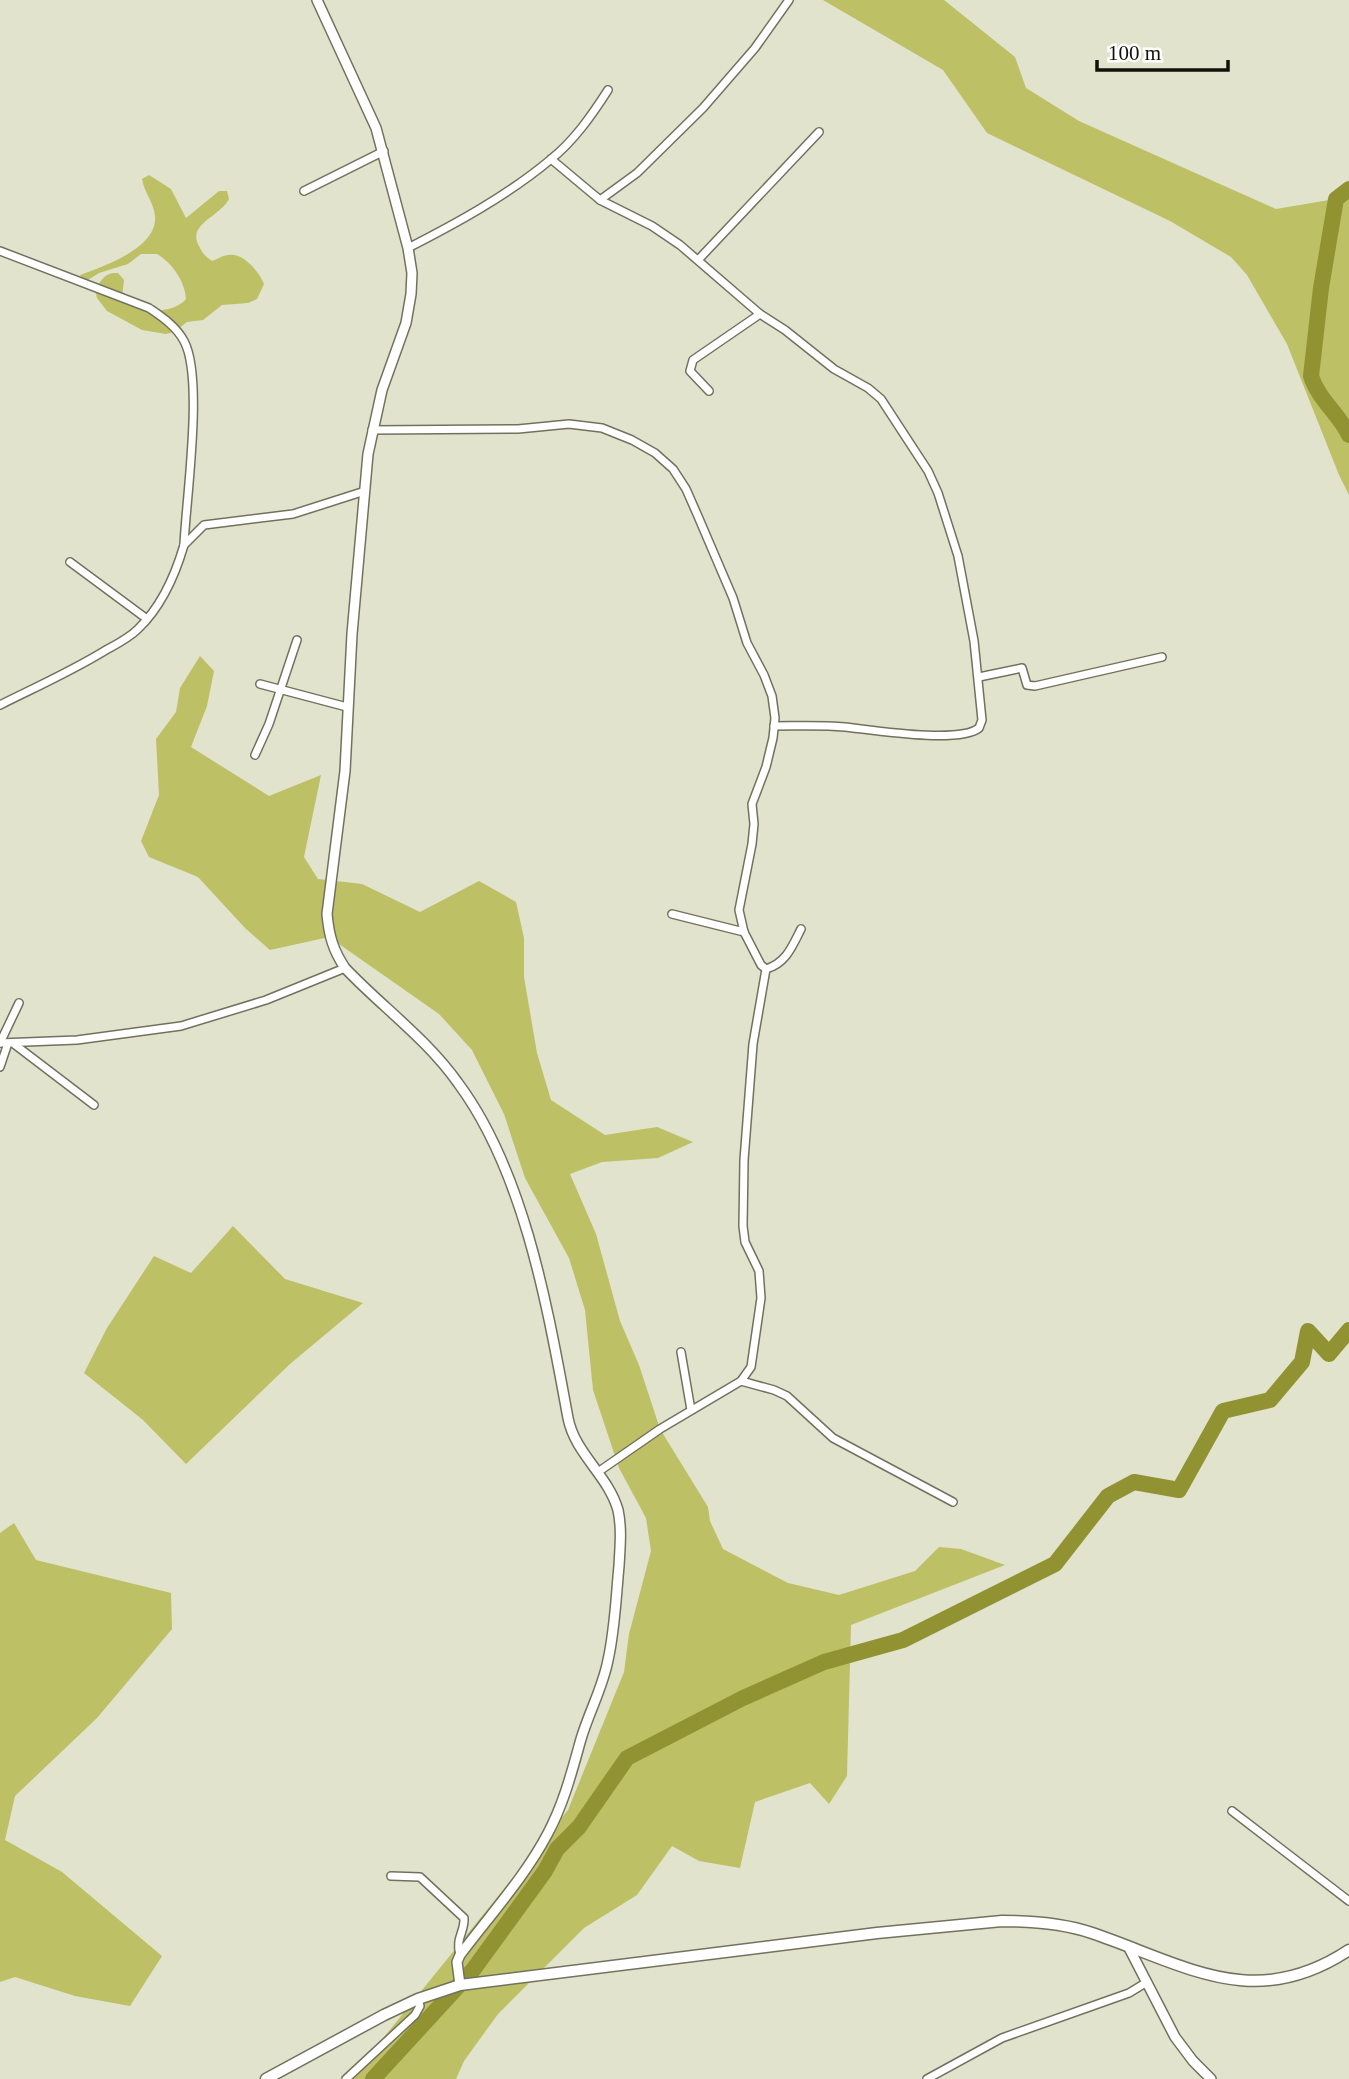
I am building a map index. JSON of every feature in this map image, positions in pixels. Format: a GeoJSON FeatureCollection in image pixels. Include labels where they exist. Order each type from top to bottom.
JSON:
{"type":"FeatureCollection","features":[{"type":"Feature","properties":{"kind":"main road"},"geometry":{"type":"LineString","coordinates":[[267,2079],[418,1999],[460,1984],[850,1936],[1002,1920],[1066,1926],[1090,1932],[1213,1977],[1254,1981],[1299,1975],[1349,1950]]}},
{"type":"Feature","properties":{"kind":"street"},"geometry":{"type":"LineString","coordinates":[[317,0],[367,107],[384,151],[412,273],[409,310],[382,390],[372,430],[347,706],[345,771],[327,914],[329,937],[334,952],[345,968],[438,1058],[479,1113],[510,1181],[536,1268],[574,1440],[598,1472],[617,1509],[621,1532],[608,1661],[581,1739],[570,1782],[547,1836],[460,1955],[457,1962],[460,1984]]}},
{"type":"Feature","properties":{"kind":"street"},"geometry":{"type":"LineString","coordinates":[[600,200],[637,173],[703,108],[755,48],[789,0]]}},
{"type":"Feature","properties":{"kind":"street"},"geometry":{"type":"LineString","coordinates":[[408,248],[483,206],[551,159],[584,126],[608,90]]}},
{"type":"Feature","properties":{"kind":"street"},"geometry":{"type":"LineString","coordinates":[[699,259],[819,132]]}},
{"type":"Feature","properties":{"kind":"street"},"geometry":{"type":"LineString","coordinates":[[304,191],[384,151]]}},
{"type":"Feature","properties":{"kind":"street"},"geometry":{"type":"LineString","coordinates":[[551,159],[600,200],[652,226],[699,259],[760,314],[834,369],[876,394],[895,419],[939,493],[958,556],[974,641],[982,720],[979,728],[963,735],[875,732],[843,727],[774,726]]}},
{"type":"Feature","properties":{"kind":"street"},"geometry":{"type":"LineString","coordinates":[[0,251],[149,308],[179,333],[186,344],[190,358],[192,407],[184,545],[164,597],[126,638],[87,662],[0,705]]}},
{"type":"Feature","properties":{"kind":"street"},"geometry":{"type":"LineString","coordinates":[[709,391],[691,371],[693,360],[760,314]]}},
{"type":"Feature","properties":{"kind":"street"},"geometry":{"type":"LineString","coordinates":[[372,430],[518,429],[569,424],[602,428],[632,440],[673,469],[697,514],[733,598],[747,643],[772,696],[774,726],[766,767],[752,804],[752,844],[739,910],[744,932],[761,965],[766,969]]}},
{"type":"Feature","properties":{"kind":"street"},"geometry":{"type":"LineString","coordinates":[[184,545],[204,525],[293,514],[365,491]]}},
{"type":"Feature","properties":{"kind":"street"},"geometry":{"type":"LineString","coordinates":[[70,562],[146,619]]}},
{"type":"Feature","properties":{"kind":"street"},"geometry":{"type":"LineString","coordinates":[[255,755],[281,690],[297,640]]}},
{"type":"Feature","properties":{"kind":"street"},"geometry":{"type":"LineString","coordinates":[[979,677],[1022,668],[1027,685],[1035,687],[1162,657]]}},
{"type":"Feature","properties":{"kind":"street"},"geometry":{"type":"LineString","coordinates":[[260,684],[347,706]]}},
{"type":"Feature","properties":{"kind":"street"},"geometry":{"type":"LineString","coordinates":[[672,914],[744,932]]}},
{"type":"Feature","properties":{"kind":"street"},"geometry":{"type":"LineString","coordinates":[[766,969],[781,963],[788,956],[802,929]]}},
{"type":"Feature","properties":{"kind":"street"},"geometry":{"type":"LineString","coordinates":[[5,1043],[77,1040],[181,1026],[266,1000],[345,968]]}},
{"type":"Feature","properties":{"kind":"street"},"geometry":{"type":"LineString","coordinates":[[598,1472],[611,1460],[741,1381],[753,1361],[761,1298],[759,1271],[745,1242],[744,1191],[753,1044],[766,969]]}},
{"type":"Feature","properties":{"kind":"street"},"geometry":{"type":"LineString","coordinates":[[0,1067],[19,1003]]}},
{"type":"Feature","properties":{"kind":"street"},"geometry":{"type":"LineString","coordinates":[[5,1043],[94,1105]]}},
{"type":"Feature","properties":{"kind":"street"},"geometry":{"type":"LineString","coordinates":[[681,1352],[691,1410]]}},
{"type":"Feature","properties":{"kind":"street"},"geometry":{"type":"LineString","coordinates":[[741,1381],[787,1396],[833,1438],[953,1502]]}},
{"type":"Feature","properties":{"kind":"street"},"geometry":{"type":"LineString","coordinates":[[1232,1811],[1349,1901]]}},
{"type":"Feature","properties":{"kind":"street"},"geometry":{"type":"LineString","coordinates":[[391,1876],[420,1877],[464,1917],[457,1942],[460,1955]]}},
{"type":"Feature","properties":{"kind":"street"},"geometry":{"type":"LineString","coordinates":[[1129,1948],[1175,2037],[1211,2079]]}},
{"type":"Feature","properties":{"kind":"street"},"geometry":{"type":"LineString","coordinates":[[927,2079],[1002,2038],[1129,1993],[1147,1982]]}},
{"type":"Feature","properties":{"kind":"street"},"geometry":{"type":"LineString","coordinates":[[345,2079],[415,2015],[420,2006],[418,1999]]}},
{"type":"Feature","properties":{"kind":"green space"},"geometry":{"type":"Polygon","coordinates":[[[823,0],[944,0],[1015,57],[1026,88],[1079,121],[1276,209],[1335,199],[1349,189],[1349,495],[1287,344],[1247,275],[1231,257],[1170,221],[987,133],[943,70],[823,0]]]}},
{"type":"Feature","properties":{"kind":"green space"},"geometry":{"type":"Polygon","coordinates":[[[149,175],[171,189],[186,218],[219,191],[227,191],[229,199],[200,227],[197,240],[202,252],[212,261],[235,255],[250,264],[264,284],[257,299],[248,303],[222,305],[203,320],[187,322],[174,332],[166,334],[142,330],[107,311],[97,298],[95,290],[104,277],[114,273],[118,273],[124,280],[122,298],[135,307],[163,310],[186,299],[177,273],[157,254],[141,254],[128,264],[99,273],[88,280],[83,281],[80,275],[128,254],[148,237],[154,227],[155,216],[142,179],[149,175]]]}},
{"type":"Feature","properties":{"kind":"green space"},"geometry":{"type":"Polygon","coordinates":[[[200,656],[214,671],[207,706],[191,747],[269,796],[321,775],[304,857],[318,879],[362,884],[420,912],[479,881],[516,902],[524,938],[524,977],[537,1053],[551,1100],[605,1135],[657,1127],[693,1142],[658,1158],[602,1162],[570,1174],[596,1234],[620,1321],[639,1365],[660,1429],[708,1507],[710,1521],[723,1549],[788,1583],[839,1595],[915,1571],[939,1547],[961,1549],[1005,1565],[851,1625],[847,1776],[829,1804],[810,1783],[755,1802],[740,1868],[699,1861],[672,1846],[637,1895],[584,1928],[498,2014],[464,2061],[456,2079],[350,2079],[568,1810],[624,1672],[629,1634],[651,1551],[646,1518],[619,1468],[593,1390],[585,1310],[569,1258],[525,1178],[504,1114],[472,1050],[439,1014],[329,937],[270,950],[245,928],[198,877],[149,857],[141,841],[159,795],[156,739],[176,712],[180,688],[200,656]]]}},
{"type":"Feature","properties":{"kind":"green space"},"geometry":{"type":"Polygon","coordinates":[[[233,1226],[285,1279],[363,1303],[290,1364],[186,1464],[143,1420],[84,1373],[107,1328],[154,1256],[191,1273],[233,1226]]]}},
{"type":"Feature","properties":{"kind":"green space"},"geometry":{"type":"Polygon","coordinates":[[[14,1523],[36,1560],[171,1593],[172,1629],[97,1718],[15,1796],[5,1840],[62,1872],[162,1956],[130,2006],[75,1996],[15,1977],[0,1982],[0,1533],[14,1523]]]}},
{"type":"Feature","properties":{"kind":"waterway"},"geometry":{"type":"LineString","coordinates":[[1349,189],[1336,199],[1321,288],[1311,376],[1318,392],[1349,435]]}},
{"type":"Feature","properties":{"kind":"waterway"},"geometry":{"type":"LineString","coordinates":[[373,2079],[473,1970],[545,1871],[557,1849],[579,1827],[627,1758],[743,1698],[824,1662],[903,1640],[1055,1564],[1108,1496],[1134,1482],[1179,1490],[1223,1411],[1270,1400],[1302,1362],[1308,1331],[1329,1354],[1349,1330]]}}]}
